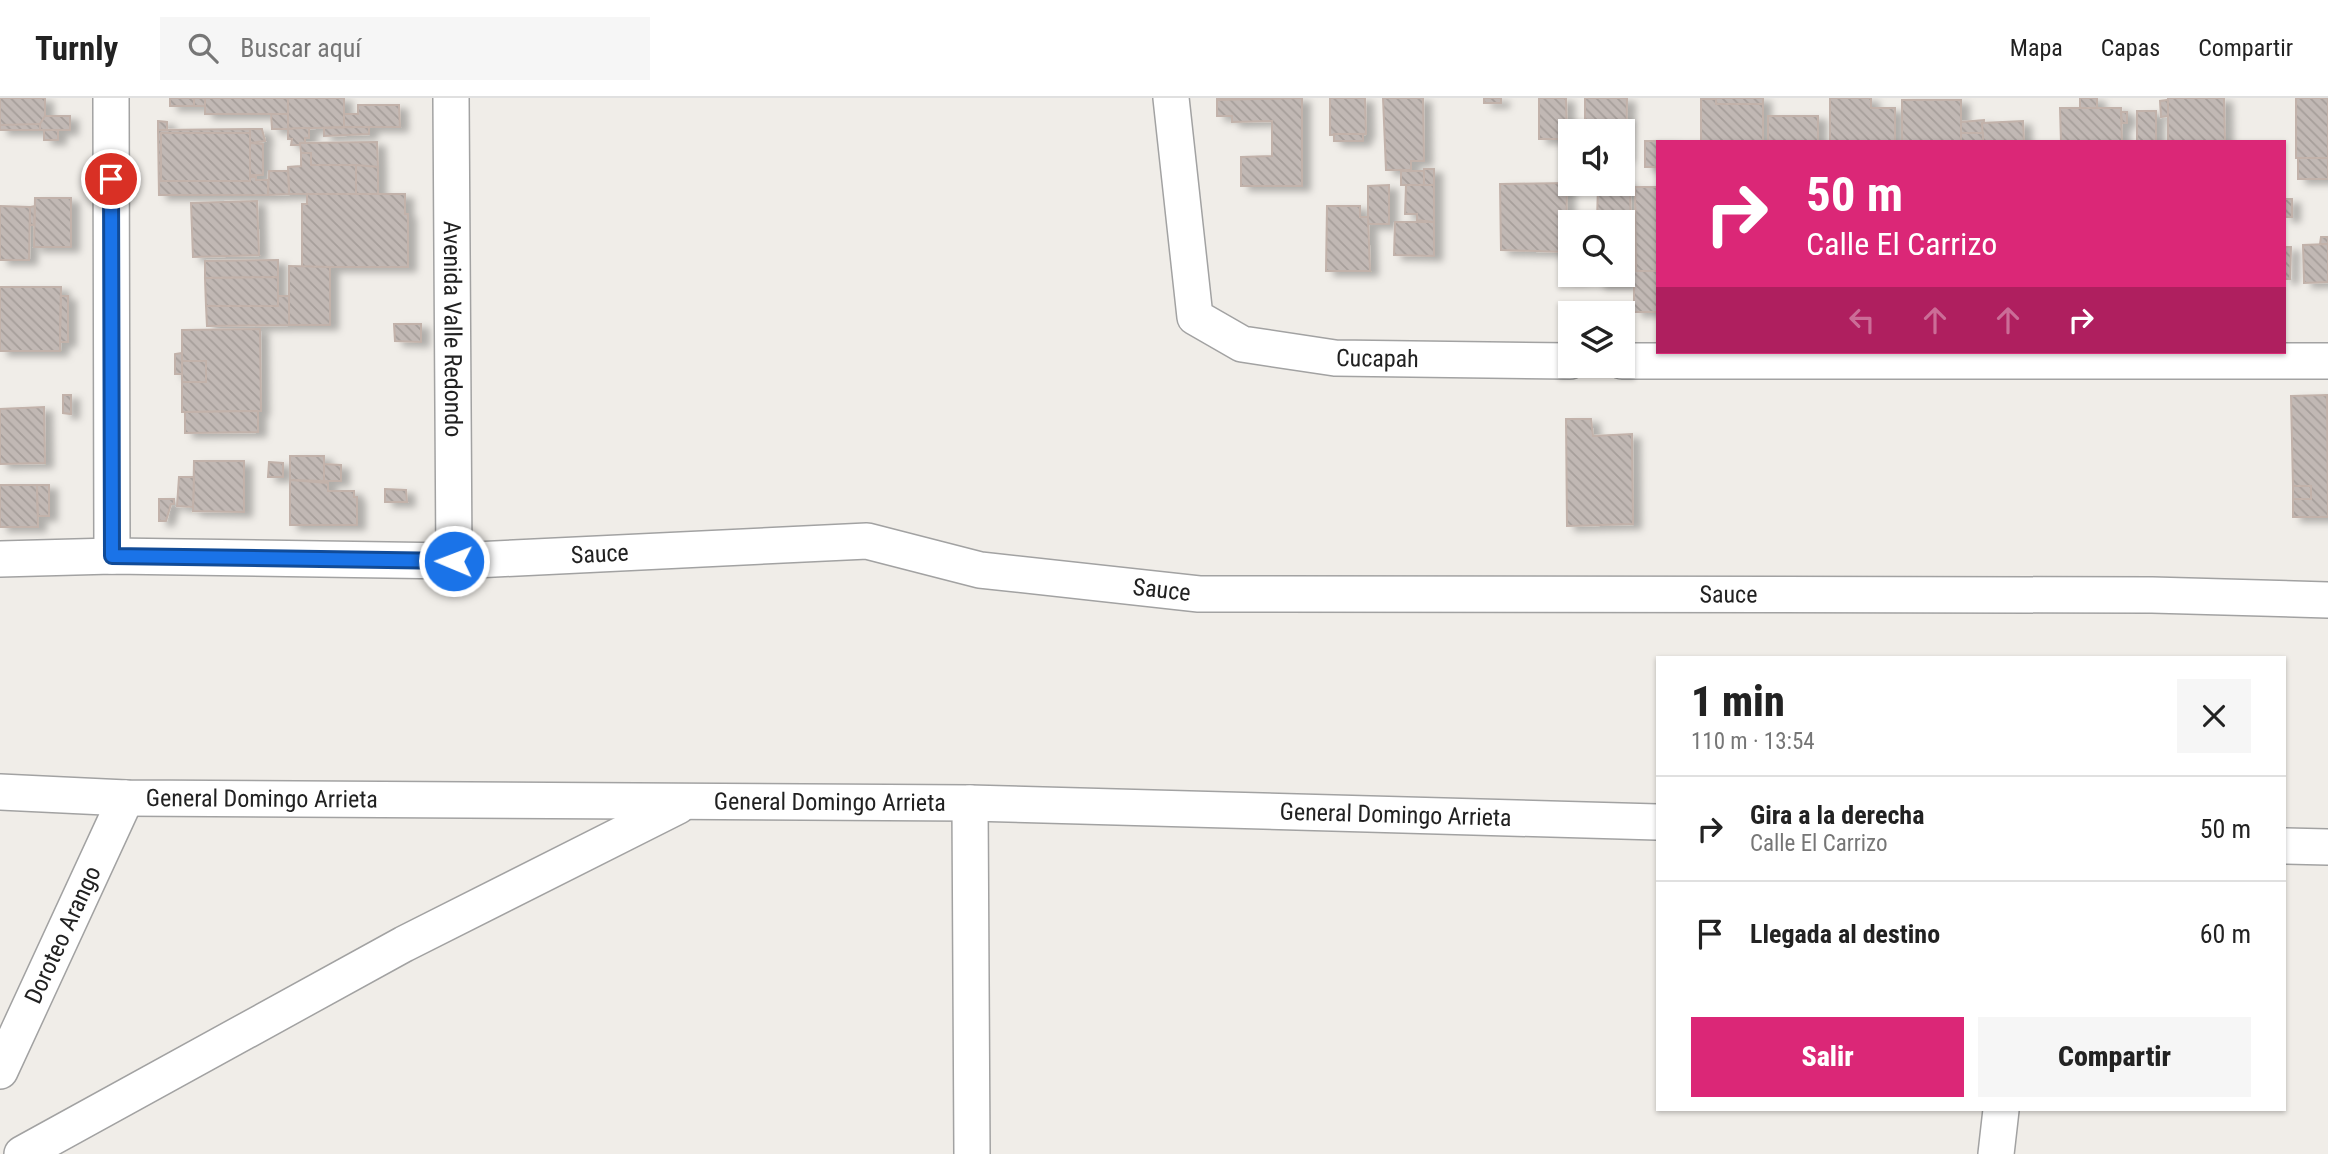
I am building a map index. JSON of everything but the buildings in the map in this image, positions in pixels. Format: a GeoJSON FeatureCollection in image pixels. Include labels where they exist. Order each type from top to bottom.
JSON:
{"type":"FeatureCollection","features":[{"type":"Feature","properties":{"kind":"street"},"geometry":{"type":"LineString","coordinates":[[111,98],[112,556]]}},
{"type":"Feature","properties":{"kind":"street","name":"Avenida Valle Redondo"},"geometry":{"type":"LineString","coordinates":[[451,98],[454,561]]}},
{"type":"Feature","properties":{"kind":"street","name":"Cucapah"},"geometry":{"type":"LineString","coordinates":[[1171,98],[1195,317],[1242,344],[1335,358],[1558,360]]}},
{"type":"Feature","properties":{"kind":"street"},"geometry":{"type":"LineString","coordinates":[[1635,361],[2328,362]]}},
{"type":"Feature","properties":{"kind":"street","name":"Sauce"},"geometry":{"type":"LineString","coordinates":[[0,559],[112,556],[454,561],[867,541],[980,569],[1199,594],[2124,595],[2328,600]]}},
{"type":"Feature","properties":{"kind":"street","name":"General Domingo Arrieta"},"geometry":{"type":"LineString","coordinates":[[0,792],[126,797],[970,803],[1656,822]]}},
{"type":"Feature","properties":{"kind":"street","name":"Doroteo Arango"},"geometry":{"type":"LineString","coordinates":[[0,1071],[126,797]]}},
{"type":"Feature","properties":{"kind":"street"},"geometry":{"type":"LineString","coordinates":[[22,1154],[404,944],[685,803]]}},
{"type":"Feature","properties":{"kind":"street"},"geometry":{"type":"LineString","coordinates":[[970,803],[972,1154]]}},
{"type":"Feature","properties":{"kind":"street"},"geometry":{"type":"LineString","coordinates":[[2286,846],[2328,847]]}},
{"type":"Feature","properties":{"kind":"street"},"geometry":{"type":"LineString","coordinates":[[1996,1154],[2001,1111]]}},
{"type":"Feature","properties":{"kind":"route"},"geometry":{"type":"LineString","coordinates":[[111,179],[112,556],[454,561]]}}]}
